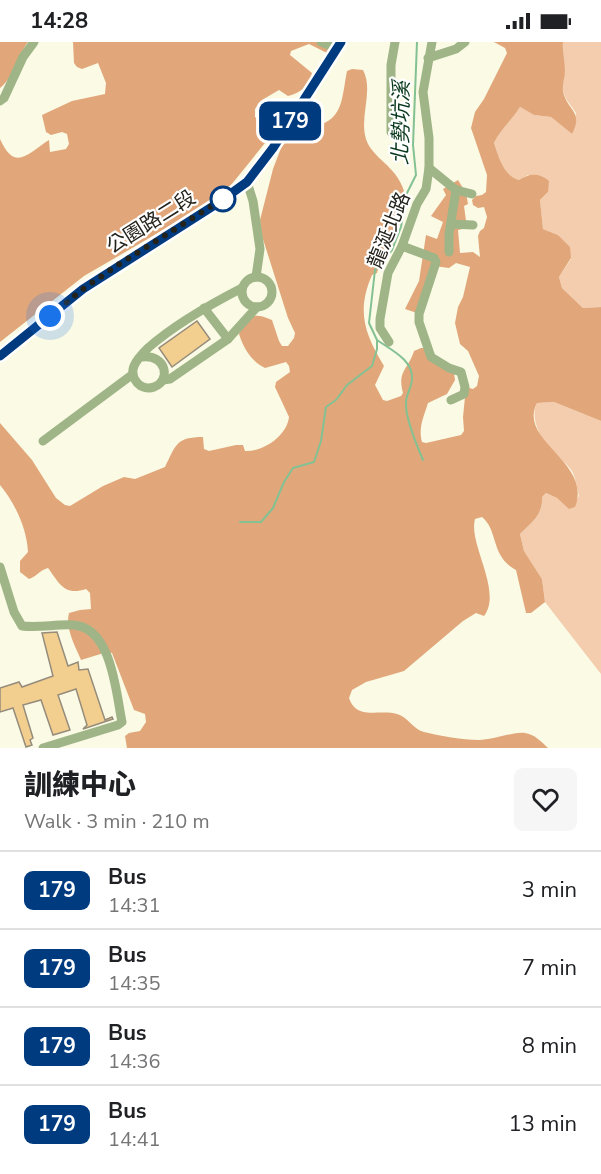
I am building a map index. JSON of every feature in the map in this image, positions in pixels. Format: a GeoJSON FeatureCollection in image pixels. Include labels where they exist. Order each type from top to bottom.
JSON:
{"type":"FeatureCollection","features":[{"type":"Feature","properties":{"kind":"main road","name":"公園路二段"},"geometry":{"type":"LineString","coordinates":[[0,356],[83,289],[247,182],[273,148],[339,45]]}},
{"type":"Feature","properties":{"kind":"street"},"geometry":{"type":"LineString","coordinates":[[0,101],[4,98],[23,57],[34,42]]}},
{"type":"Feature","properties":{"kind":"street"},"geometry":{"type":"LineString","coordinates":[[321,42],[339,45]]}},
{"type":"Feature","properties":{"kind":"street"},"geometry":{"type":"LineString","coordinates":[[391,132],[391,65],[395,42]]}},
{"type":"Feature","properties":{"kind":"street","name":"龍涎北路"},"geometry":{"type":"LineString","coordinates":[[389,342],[380,328],[388,273],[402,246],[417,204],[426,189],[429,138],[423,92],[432,42]]}},
{"type":"Feature","properties":{"kind":"street"},"geometry":{"type":"LineString","coordinates":[[428,58],[456,49],[465,42]]}},
{"type":"Feature","properties":{"kind":"street"},"geometry":{"type":"LineString","coordinates":[[429,168],[456,190],[472,194]]}},
{"type":"Feature","properties":{"kind":"street"},"geometry":{"type":"LineString","coordinates":[[247,182],[253,201],[260,249],[256,277]]}},
{"type":"Feature","properties":{"kind":"street"},"geometry":{"type":"LineString","coordinates":[[449,252],[456,190]]}},
{"type":"Feature","properties":{"kind":"street"},"geometry":{"type":"LineString","coordinates":[[451,224],[474,225]]}},
{"type":"Feature","properties":{"kind":"street"},"geometry":{"type":"LineString","coordinates":[[402,246],[434,258],[436,262],[419,314],[419,322],[431,357],[461,372],[465,387],[464,394],[452,400]]}},
{"type":"Feature","properties":{"kind":"street"},"geometry":{"type":"LineString","coordinates":[[142,357],[152,356],[160,361],[165,370],[163,380],[156,387],[146,388],[137,383],[133,374],[134,364],[147,349],[204,308],[242,288],[247,280],[256,277],[265,279],[271,286],[271,296],[266,304],[257,307],[228,339],[170,379],[163,380]]}},
{"type":"Feature","properties":{"kind":"street"},"geometry":{"type":"LineString","coordinates":[[242,288],[243,297],[248,304],[257,307]]}},
{"type":"Feature","properties":{"kind":"street"},"geometry":{"type":"LineString","coordinates":[[204,308],[228,339]]}},
{"type":"Feature","properties":{"kind":"street"},"geometry":{"type":"LineString","coordinates":[[43,441],[133,374]]}},
{"type":"Feature","properties":{"kind":"street"},"geometry":{"type":"LineString","coordinates":[[0,567],[14,612],[22,626],[39,628],[76,625],[96,634],[110,660],[122,722],[43,748]]}},
{"type":"Feature","properties":{"kind":"shaded area"},"geometry":{"type":"Polygon","coordinates":[[[0,42],[28,42],[13,72],[0,88],[0,42]]]}},
{"type":"Feature","properties":{"kind":"shaded area"},"geometry":{"type":"Polygon","coordinates":[[[73,42],[333,42],[327,53],[309,44],[291,51],[290,55],[312,73],[309,82],[297,93],[288,96],[279,90],[262,100],[255,109],[255,117],[258,120],[272,115],[282,122],[227,190],[218,198],[84,276],[0,342],[0,139],[11,155],[16,158],[28,155],[49,140],[50,152],[66,149],[69,144],[67,134],[62,132],[51,135],[46,132],[42,115],[72,101],[105,94],[106,83],[98,63],[82,69],[77,67],[74,63],[73,42]]]}},
{"type":"Feature","properties":{"kind":"shaded area"},"geometry":{"type":"Polygon","coordinates":[[[494,42],[563,42],[565,71],[563,91],[576,120],[572,134],[551,117],[534,115],[520,107],[494,143],[502,165],[514,178],[519,180],[526,176],[537,175],[549,181],[548,192],[540,200],[543,229],[558,235],[570,247],[571,258],[559,277],[562,288],[583,308],[601,307],[601,421],[554,402],[537,403],[534,417],[537,429],[566,464],[574,477],[578,491],[575,507],[569,509],[557,498],[546,493],[542,497],[539,513],[520,534],[524,551],[542,579],[545,602],[531,613],[526,613],[516,570],[502,558],[487,523],[482,517],[475,519],[476,541],[490,594],[489,606],[484,616],[476,613],[463,621],[404,671],[366,682],[352,690],[349,698],[357,710],[397,714],[424,732],[452,738],[479,740],[525,733],[535,737],[548,748],[127,748],[125,736],[140,731],[146,722],[145,714],[134,710],[112,653],[107,652],[81,660],[69,631],[69,613],[91,609],[90,593],[86,589],[67,590],[59,584],[48,568],[29,579],[20,572],[20,561],[28,552],[27,543],[19,517],[11,500],[0,485],[0,423],[32,460],[56,498],[70,506],[103,486],[124,477],[135,479],[165,467],[178,444],[187,439],[203,437],[204,449],[209,451],[243,445],[245,451],[252,451],[266,446],[279,436],[289,417],[275,387],[276,382],[290,372],[289,366],[286,362],[265,368],[260,365],[249,354],[239,334],[248,319],[255,316],[272,320],[282,346],[288,346],[295,333],[262,236],[260,220],[273,169],[281,148],[298,125],[303,124],[308,128],[320,125],[335,115],[342,101],[347,71],[352,69],[363,70],[366,78],[364,130],[368,144],[395,174],[404,191],[398,213],[395,241],[377,273],[372,275],[364,300],[368,333],[384,366],[375,385],[383,400],[387,401],[401,396],[403,393],[402,375],[414,351],[425,348],[454,373],[455,380],[447,394],[428,403],[421,427],[422,442],[461,435],[464,431],[466,387],[473,389],[477,386],[479,376],[468,351],[460,344],[455,323],[470,267],[456,263],[449,268],[434,266],[420,314],[405,309],[419,281],[426,235],[437,239],[443,222],[431,216],[446,195],[443,189],[458,180],[466,193],[468,204],[464,206],[467,228],[458,230],[460,253],[473,252],[480,257],[478,236],[484,228],[487,217],[484,207],[478,208],[473,205],[472,200],[486,192],[487,175],[471,128],[475,112],[507,53],[505,48],[494,42]]]}},
{"type":"Feature","properties":{"kind":"shaded area"},"geometry":{"type":"Polygon","coordinates":[[[563,42],[601,42],[601,307],[583,308],[562,288],[559,277],[571,259],[558,235],[543,229],[540,200],[548,192],[528,175],[519,180],[509,174],[502,165],[494,143],[520,107],[534,115],[551,117],[572,134],[576,113],[566,99],[562,88],[565,71],[563,42]]]}},
{"type":"Feature","properties":{"kind":"shaded area"},"geometry":{"type":"Polygon","coordinates":[[[554,402],[601,421],[601,674],[545,602],[542,579],[524,551],[520,534],[539,513],[542,497],[546,493],[557,498],[570,509],[579,496],[573,473],[545,443],[536,423],[537,403],[554,402]]]}},
{"type":"Feature","properties":{"kind":"building"},"geometry":{"type":"Polygon","coordinates":[[[197,321],[210,339],[172,367],[159,348],[197,321]]]}},
{"type":"Feature","properties":{"kind":"building"},"geometry":{"type":"Polygon","coordinates":[[[57,632],[68,666],[78,662],[79,670],[88,669],[105,720],[112,717],[113,719],[83,729],[87,725],[76,689],[58,695],[70,730],[53,735],[41,700],[23,705],[33,738],[30,740],[32,745],[26,747],[13,708],[0,712],[0,688],[19,682],[22,687],[53,676],[42,633],[57,632]]]}},
{"type":"Feature","properties":{"kind":"waterway","name":"北勢坑溪"},"geometry":{"type":"LineString","coordinates":[[240,522],[261,522],[273,508],[293,468],[314,462],[321,441],[326,407],[336,400],[347,385],[372,366],[377,349],[377,340],[369,323],[375,270],[392,250],[401,227],[406,195],[416,175],[413,145],[417,42]]}},
{"type":"Feature","properties":{"kind":"waterway"},"geometry":{"type":"LineString","coordinates":[[377,340],[400,356],[412,373],[406,409],[423,460]]}},
{"type":"Feature","properties":{"kind":"bus line","name":"179"},"geometry":{"type":"LineString","coordinates":[[0,356],[83,289],[247,182],[263,163],[341,42]]}},
{"type":"Feature","properties":{"kind":"route"},"geometry":{"type":"LineString","coordinates":[[50,316],[115,267],[223,199]]}}]}
